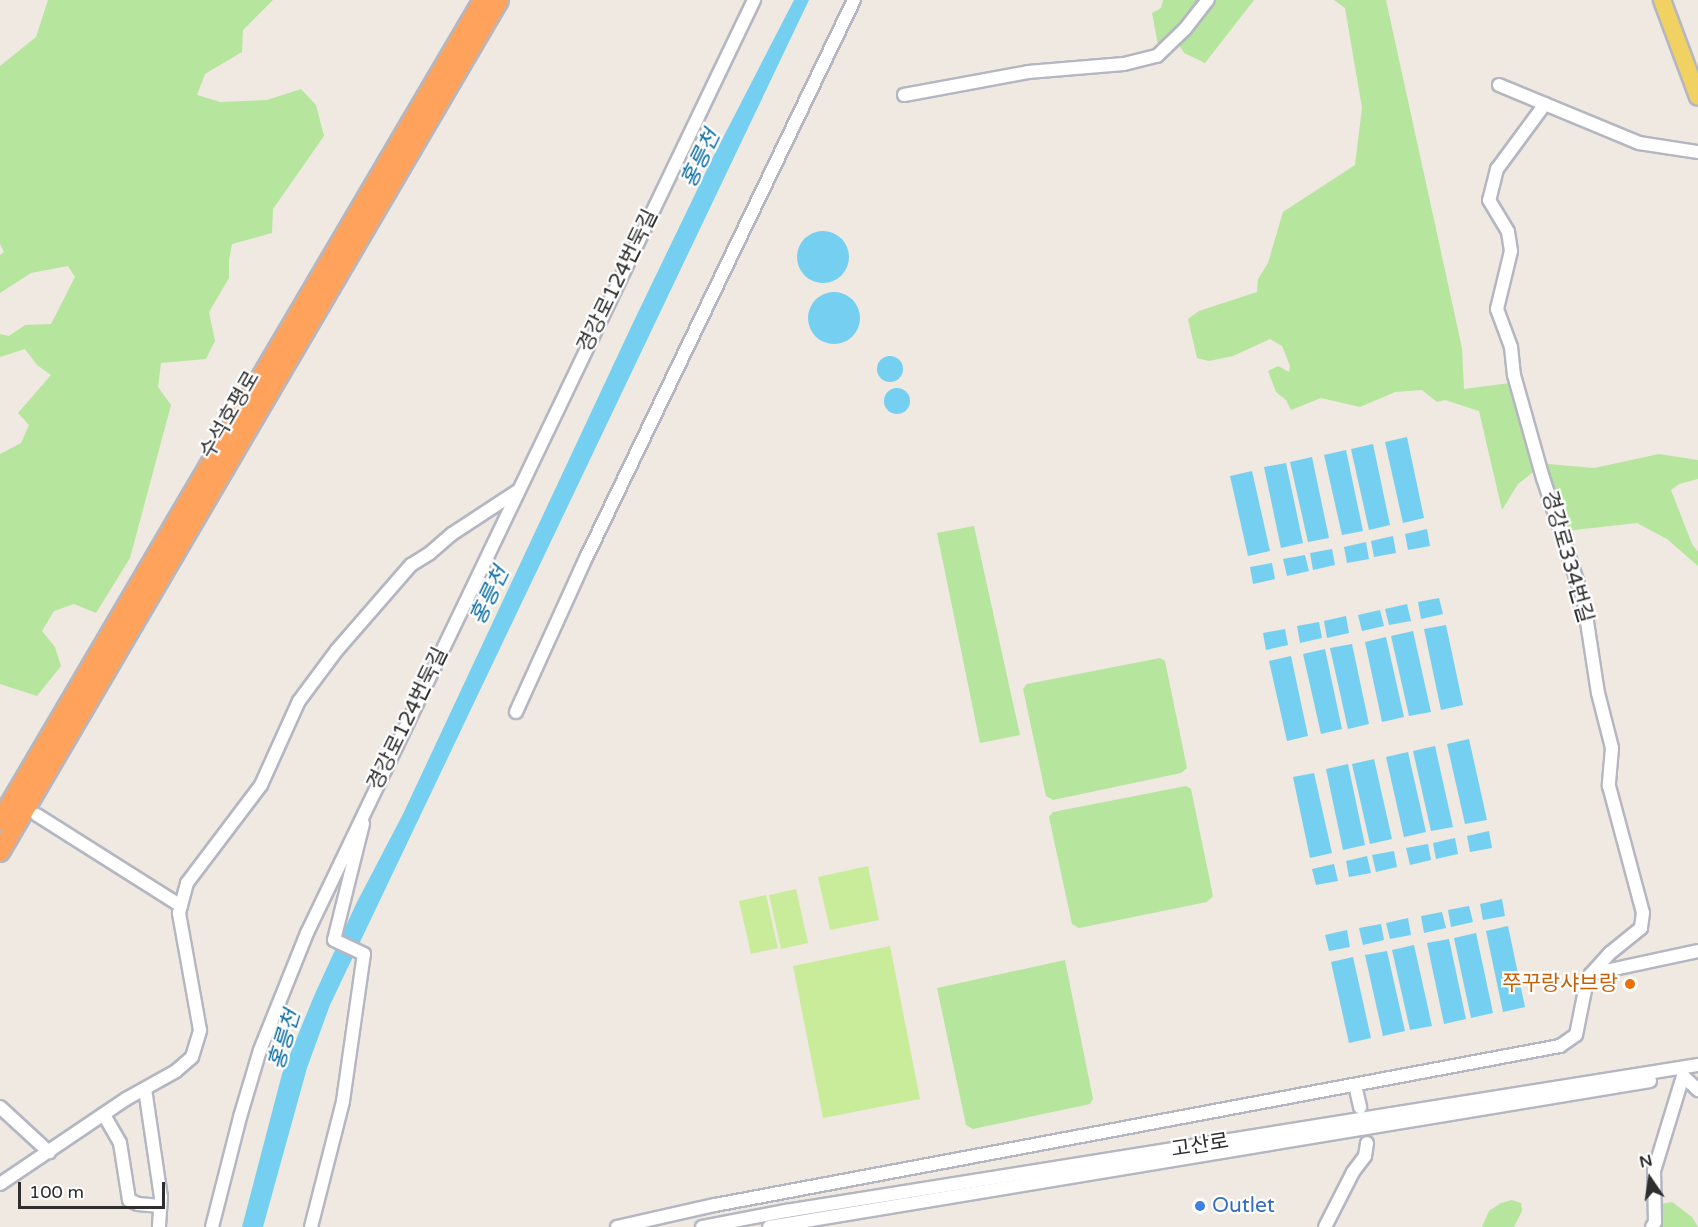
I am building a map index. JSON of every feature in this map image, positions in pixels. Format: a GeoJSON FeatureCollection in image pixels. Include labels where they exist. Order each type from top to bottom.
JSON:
{"type":"FeatureCollection","features":[{"type":"Feature","properties":{"kind":"highway","name":"수석호평로"},"geometry":{"type":"LineString","coordinates":[[0,821],[483,0]]}},
{"type":"Feature","properties":{"kind":"highway","name":"수석호평로"},"geometry":{"type":"LineString","coordinates":[[0,852],[499,0]]}},
{"type":"Feature","properties":{"kind":"main road"},"geometry":{"type":"LineString","coordinates":[[1662,0],[1698,97]]}},
{"type":"Feature","properties":{"kind":"main road"},"geometry":{"type":"LineString","coordinates":[[1673,0],[1698,66]]}},
{"type":"Feature","properties":{"kind":"street","name":"경강로124번둑길"},"geometry":{"type":"LineString","coordinates":[[212,1227],[260,1050],[307,933],[754,0]]}},
{"type":"Feature","properties":{"kind":"street"},"geometry":{"type":"LineString","coordinates":[[516,712],[591,548],[854,0]]}},
{"type":"Feature","properties":{"kind":"street"},"geometry":{"type":"LineString","coordinates":[[904,96],[1028,72],[1124,64],[1157,56],[1185,29],[1208,0]]}},
{"type":"Feature","properties":{"kind":"street"},"geometry":{"type":"LineString","coordinates":[[1498,85],[1639,143],[1698,152]]}},
{"type":"Feature","properties":{"kind":"street","name":"경강로334번길"},"geometry":{"type":"LineString","coordinates":[[1545,104],[1497,168],[1489,200],[1508,232],[1511,251],[1497,309],[1511,347],[1514,375],[1543,478],[1584,602],[1598,693],[1612,748],[1609,786],[1643,913],[1641,928],[1610,952],[1591,974]]}},
{"type":"Feature","properties":{"kind":"street"},"geometry":{"type":"LineString","coordinates":[[0,1184],[104,1114],[176,1071],[192,1057],[200,1030],[179,913],[187,883],[261,785],[299,701],[338,650],[411,565],[430,553],[452,534],[518,490]]}},
{"type":"Feature","properties":{"kind":"street"},"geometry":{"type":"LineString","coordinates":[[311,1227],[343,1101],[364,954],[334,940],[363,823],[363,812]]}},
{"type":"Feature","properties":{"kind":"street"},"geometry":{"type":"LineString","coordinates":[[37,815],[181,906]]}},
{"type":"Feature","properties":{"kind":"street"},"geometry":{"type":"LineString","coordinates":[[617,1227],[715,1205],[1560,1046],[1576,1035],[1586,985],[1591,974],[1698,951]]}},
{"type":"Feature","properties":{"kind":"street","name":"고산로"},"geometry":{"type":"LineString","coordinates":[[702,1227],[786,1211],[1698,1065]]}},
{"type":"Feature","properties":{"kind":"street","name":"고산로"},"geometry":{"type":"LineString","coordinates":[[769,1227],[1698,1073]]}},
{"type":"Feature","properties":{"kind":"street"},"geometry":{"type":"LineString","coordinates":[[1652,1227],[1655,1222],[1654,1171],[1683,1076],[1698,1090]]}},
{"type":"Feature","properties":{"kind":"street"},"geometry":{"type":"LineString","coordinates":[[1355,1085],[1360,1107]]}},
{"type":"Feature","properties":{"kind":"street"},"geometry":{"type":"LineString","coordinates":[[145,1089],[160,1206],[159,1227]]}},
{"type":"Feature","properties":{"kind":"street"},"geometry":{"type":"LineString","coordinates":[[0,1107],[24,1126],[49,1152]]}},
{"type":"Feature","properties":{"kind":"street"},"geometry":{"type":"LineString","coordinates":[[104,1114],[120,1143],[129,1200],[138,1204],[160,1206]]}},
{"type":"Feature","properties":{"kind":"street"},"geometry":{"type":"LineString","coordinates":[[1325,1227],[1353,1172],[1365,1156],[1367,1143]]}},
{"type":"Feature","properties":{"kind":"green space"},"geometry":{"type":"Polygon","coordinates":[[[48,0],[273,0],[243,30],[242,52],[205,74],[197,95],[220,102],[267,100],[301,89],[316,105],[324,136],[273,209],[272,233],[232,244],[229,278],[209,312],[215,341],[206,359],[161,363],[158,387],[171,405],[130,558],[96,613],[74,604],[54,611],[42,631],[55,647],[61,666],[37,696],[0,684],[0,454],[21,443],[29,425],[18,413],[51,375],[37,365],[25,349],[0,357],[0,334],[9,336],[25,325],[51,324],[75,277],[68,266],[31,273],[0,293],[0,255],[4,252],[0,244],[0,66],[36,37],[48,0]]]}},
{"type":"Feature","properties":{"kind":"green space"},"geometry":{"type":"Polygon","coordinates":[[[1163,0],[1201,0],[1158,45],[1152,13],[1161,8],[1163,0]]]}},
{"type":"Feature","properties":{"kind":"green space"},"geometry":{"type":"Polygon","coordinates":[[[1216,0],[1254,0],[1205,63],[1184,53],[1179,45],[1216,0]]]}},
{"type":"Feature","properties":{"kind":"green space"},"geometry":{"type":"Polygon","coordinates":[[[1334,0],[1386,0],[1462,348],[1464,389],[1510,383],[1536,470],[1518,484],[1502,510],[1479,411],[1445,400],[1437,402],[1422,390],[1395,392],[1360,407],[1321,398],[1291,410],[1286,400],[1276,392],[1268,371],[1278,366],[1289,372],[1290,366],[1282,346],[1270,339],[1233,356],[1209,361],[1197,358],[1188,319],[1199,311],[1257,292],[1258,279],[1268,263],[1283,212],[1355,165],[1362,108],[1345,8],[1334,0]]]}},
{"type":"Feature","properties":{"kind":"green space"},"geometry":{"type":"Polygon","coordinates":[[[1659,454],[1698,460],[1698,479],[1679,484],[1671,490],[1692,544],[1698,552],[1698,566],[1667,539],[1637,523],[1566,531],[1548,478],[1548,464],[1594,468],[1659,454]]]}},
{"type":"Feature","properties":{"kind":"green space"},"geometry":{"type":"Polygon","coordinates":[[[974,526],[1020,735],[980,743],[937,533],[974,526]]]}},
{"type":"Feature","properties":{"kind":"green space"},"geometry":{"type":"Polygon","coordinates":[[[1160,658],[1165,661],[1187,768],[1181,773],[1053,800],[1046,796],[1023,689],[1027,684],[1160,658]]]}},
{"type":"Feature","properties":{"kind":"green space"},"geometry":{"type":"Polygon","coordinates":[[[1186,786],[1191,789],[1213,896],[1207,902],[1079,928],[1072,924],[1049,817],[1053,812],[1186,786]]]}},
{"type":"Feature","properties":{"kind":"green space"},"geometry":{"type":"Polygon","coordinates":[[[868,866],[879,920],[830,930],[818,877],[868,866]]]}},
{"type":"Feature","properties":{"kind":"green space"},"geometry":{"type":"Polygon","coordinates":[[[796,889],[808,943],[781,949],[769,895],[796,889]]]}},
{"type":"Feature","properties":{"kind":"green space"},"geometry":{"type":"Polygon","coordinates":[[[766,895],[778,948],[751,954],[739,901],[766,895]]]}},
{"type":"Feature","properties":{"kind":"green space"},"geometry":{"type":"Polygon","coordinates":[[[890,946],[920,1099],[823,1118],[793,966],[890,946]]]}},
{"type":"Feature","properties":{"kind":"green space"},"geometry":{"type":"Polygon","coordinates":[[[1065,960],[1093,1099],[1090,1104],[973,1129],[966,1125],[937,988],[1065,960]]]}},
{"type":"Feature","properties":{"kind":"green space"},"geometry":{"type":"Polygon","coordinates":[[[1512,1200],[1521,1203],[1522,1211],[1514,1227],[1482,1227],[1489,1211],[1501,1203],[1512,1200]]]}},
{"type":"Feature","properties":{"kind":"green space"},"geometry":{"type":"Polygon","coordinates":[[[1672,1202],[1692,1217],[1698,1227],[1651,1227],[1656,1205],[1672,1202]]]}},
{"type":"Feature","properties":{"kind":"water","name":"홍릉천"},"geometry":{"type":"Polygon","coordinates":[[[794,0],[809,0],[330,1005],[307,1068],[263,1227],[242,1227],[282,1074],[314,996],[356,904],[403,814],[712,159],[794,0]]]}},
{"type":"Feature","properties":{"kind":"water"},"geometry":{"type":"Polygon","coordinates":[[[818,231],[828,231],[842,238],[849,257],[842,276],[828,283],[818,283],[808,279],[801,272],[797,262],[797,252],[801,242],[808,235],[818,231]]]}},
{"type":"Feature","properties":{"kind":"water"},"geometry":{"type":"Polygon","coordinates":[[[829,292],[839,292],[853,299],[860,318],[853,337],[839,344],[829,344],[819,340],[812,333],[808,323],[808,313],[812,303],[819,296],[829,292]]]}},
{"type":"Feature","properties":{"kind":"water"},"geometry":{"type":"Polygon","coordinates":[[[890,356],[899,360],[903,369],[899,378],[890,382],[881,378],[877,369],[881,360],[890,356]]]}},
{"type":"Feature","properties":{"kind":"water"},"geometry":{"type":"Polygon","coordinates":[[[897,388],[906,392],[910,401],[906,410],[897,414],[888,410],[884,401],[888,392],[897,388]]]}},
{"type":"Feature","properties":{"kind":"water"},"geometry":{"type":"Polygon","coordinates":[[[1407,437],[1424,518],[1403,523],[1385,442],[1407,437]]]}},
{"type":"Feature","properties":{"kind":"water"},"geometry":{"type":"Polygon","coordinates":[[[1373,444],[1390,525],[1369,530],[1351,449],[1373,444]]]}},
{"type":"Feature","properties":{"kind":"water"},"geometry":{"type":"Polygon","coordinates":[[[1346,450],[1363,531],[1342,535],[1324,455],[1346,450]]]}},
{"type":"Feature","properties":{"kind":"water"},"geometry":{"type":"Polygon","coordinates":[[[1312,457],[1329,538],[1308,542],[1290,462],[1312,457]]]}},
{"type":"Feature","properties":{"kind":"water"},"geometry":{"type":"Polygon","coordinates":[[[1286,463],[1303,543],[1281,548],[1264,467],[1286,463]]]}},
{"type":"Feature","properties":{"kind":"water"},"geometry":{"type":"Polygon","coordinates":[[[1252,471],[1270,551],[1248,556],[1230,476],[1252,471]]]}},
{"type":"Feature","properties":{"kind":"water"},"geometry":{"type":"Polygon","coordinates":[[[1427,529],[1430,546],[1408,550],[1405,534],[1427,529]]]}},
{"type":"Feature","properties":{"kind":"water"},"geometry":{"type":"Polygon","coordinates":[[[1393,536],[1396,553],[1374,557],[1371,541],[1393,536]]]}},
{"type":"Feature","properties":{"kind":"water"},"geometry":{"type":"Polygon","coordinates":[[[1366,542],[1369,559],[1347,563],[1344,547],[1366,542]]]}},
{"type":"Feature","properties":{"kind":"water"},"geometry":{"type":"Polygon","coordinates":[[[1332,549],[1335,565],[1313,570],[1310,553],[1332,549]]]}},
{"type":"Feature","properties":{"kind":"water"},"geometry":{"type":"Polygon","coordinates":[[[1305,555],[1309,571],[1287,576],[1283,559],[1305,555]]]}},
{"type":"Feature","properties":{"kind":"water"},"geometry":{"type":"Polygon","coordinates":[[[1272,563],[1275,579],[1253,584],[1250,567],[1272,563]]]}},
{"type":"Feature","properties":{"kind":"water"},"geometry":{"type":"Polygon","coordinates":[[[1439,598],[1443,614],[1421,619],[1418,602],[1439,598]]]}},
{"type":"Feature","properties":{"kind":"water"},"geometry":{"type":"Polygon","coordinates":[[[1407,604],[1411,621],[1389,625],[1385,609],[1407,604]]]}},
{"type":"Feature","properties":{"kind":"water"},"geometry":{"type":"Polygon","coordinates":[[[1380,610],[1384,626],[1362,631],[1358,615],[1380,610]]]}},
{"type":"Feature","properties":{"kind":"water"},"geometry":{"type":"Polygon","coordinates":[[[1346,616],[1349,633],[1327,638],[1324,621],[1346,616]]]}},
{"type":"Feature","properties":{"kind":"water"},"geometry":{"type":"Polygon","coordinates":[[[1319,622],[1322,638],[1300,643],[1297,626],[1319,622]]]}},
{"type":"Feature","properties":{"kind":"water"},"geometry":{"type":"Polygon","coordinates":[[[1446,625],[1463,705],[1441,710],[1424,629],[1446,625]]]}},
{"type":"Feature","properties":{"kind":"water"},"geometry":{"type":"Polygon","coordinates":[[[1285,629],[1288,645],[1266,650],[1263,633],[1285,629]]]}},
{"type":"Feature","properties":{"kind":"water"},"geometry":{"type":"Polygon","coordinates":[[[1413,631],[1431,712],[1409,716],[1391,636],[1413,631]]]}},
{"type":"Feature","properties":{"kind":"water"},"geometry":{"type":"Polygon","coordinates":[[[1386,637],[1404,717],[1382,722],[1365,642],[1386,637]]]}},
{"type":"Feature","properties":{"kind":"water"},"geometry":{"type":"Polygon","coordinates":[[[1352,644],[1369,724],[1348,729],[1330,648],[1352,644]]]}},
{"type":"Feature","properties":{"kind":"water"},"geometry":{"type":"Polygon","coordinates":[[[1325,649],[1342,729],[1321,734],[1303,654],[1325,649]]]}},
{"type":"Feature","properties":{"kind":"water"},"geometry":{"type":"Polygon","coordinates":[[[1291,656],[1308,736],[1287,741],[1269,661],[1291,656]]]}},
{"type":"Feature","properties":{"kind":"water"},"geometry":{"type":"Polygon","coordinates":[[[1469,739],[1487,820],[1465,824],[1447,744],[1469,739]]]}},
{"type":"Feature","properties":{"kind":"water"},"geometry":{"type":"Polygon","coordinates":[[[1435,746],[1453,827],[1431,831],[1413,751],[1435,746]]]}},
{"type":"Feature","properties":{"kind":"water"},"geometry":{"type":"Polygon","coordinates":[[[1408,752],[1426,832],[1404,837],[1386,757],[1408,752]]]}},
{"type":"Feature","properties":{"kind":"water"},"geometry":{"type":"Polygon","coordinates":[[[1374,759],[1392,839],[1370,844],[1352,764],[1374,759]]]}},
{"type":"Feature","properties":{"kind":"water"},"geometry":{"type":"Polygon","coordinates":[[[1348,764],[1365,845],[1343,850],[1326,769],[1348,764]]]}},
{"type":"Feature","properties":{"kind":"water"},"geometry":{"type":"Polygon","coordinates":[[[1314,773],[1332,853],[1310,858],[1293,777],[1314,773]]]}},
{"type":"Feature","properties":{"kind":"water"},"geometry":{"type":"Polygon","coordinates":[[[1489,831],[1492,848],[1470,852],[1467,836],[1489,831]]]}},
{"type":"Feature","properties":{"kind":"water"},"geometry":{"type":"Polygon","coordinates":[[[1455,838],[1458,854],[1436,859],[1433,843],[1455,838]]]}},
{"type":"Feature","properties":{"kind":"water"},"geometry":{"type":"Polygon","coordinates":[[[1428,844],[1431,860],[1410,865],[1406,848],[1428,844]]]}},
{"type":"Feature","properties":{"kind":"water"},"geometry":{"type":"Polygon","coordinates":[[[1394,851],[1397,867],[1376,872],[1372,855],[1394,851]]]}},
{"type":"Feature","properties":{"kind":"water"},"geometry":{"type":"Polygon","coordinates":[[[1367,856],[1371,873],[1349,877],[1346,861],[1367,856]]]}},
{"type":"Feature","properties":{"kind":"water"},"geometry":{"type":"Polygon","coordinates":[[[1334,864],[1338,881],[1316,885],[1312,869],[1334,864]]]}},
{"type":"Feature","properties":{"kind":"water"},"geometry":{"type":"Polygon","coordinates":[[[1502,899],[1505,916],[1483,920],[1480,904],[1502,899]]]}},
{"type":"Feature","properties":{"kind":"water"},"geometry":{"type":"Polygon","coordinates":[[[1469,906],[1473,922],[1451,927],[1448,910],[1469,906]]]}},
{"type":"Feature","properties":{"kind":"water"},"geometry":{"type":"Polygon","coordinates":[[[1442,912],[1446,928],[1424,933],[1421,916],[1442,912]]]}},
{"type":"Feature","properties":{"kind":"water"},"geometry":{"type":"Polygon","coordinates":[[[1408,918],[1411,935],[1390,939],[1386,923],[1408,918]]]}},
{"type":"Feature","properties":{"kind":"water"},"geometry":{"type":"Polygon","coordinates":[[[1381,924],[1384,940],[1363,945],[1359,928],[1381,924]]]}},
{"type":"Feature","properties":{"kind":"water"},"geometry":{"type":"Polygon","coordinates":[[[1508,926],[1525,1007],[1503,1012],[1486,931],[1508,926]]]}},
{"type":"Feature","properties":{"kind":"water"},"geometry":{"type":"Polygon","coordinates":[[[1347,930],[1350,947],[1329,951],[1325,935],[1347,930]]]}},
{"type":"Feature","properties":{"kind":"water"},"geometry":{"type":"Polygon","coordinates":[[[1476,933],[1493,1013],[1471,1018],[1454,938],[1476,933]]]}},
{"type":"Feature","properties":{"kind":"water"},"geometry":{"type":"Polygon","coordinates":[[[1449,939],[1466,1019],[1444,1024],[1427,943],[1449,939]]]}},
{"type":"Feature","properties":{"kind":"water"},"geometry":{"type":"Polygon","coordinates":[[[1414,945],[1432,1026],[1410,1030],[1392,950],[1414,945]]]}},
{"type":"Feature","properties":{"kind":"water"},"geometry":{"type":"Polygon","coordinates":[[[1387,951],[1405,1031],[1383,1036],[1365,955],[1387,951]]]}},
{"type":"Feature","properties":{"kind":"water"},"geometry":{"type":"Polygon","coordinates":[[[1353,957],[1371,1038],[1349,1043],[1331,962],[1353,957]]]}},
{"type":"Feature","properties":{"kind":"place","name":"쭈꾸랑샤브랑"},"geometry":{"type":"Point","coordinates":[1630,984]}},
{"type":"Feature","properties":{"kind":"place","name":"Outlet"},"geometry":{"type":"Point","coordinates":[1200,1206]}}]}
